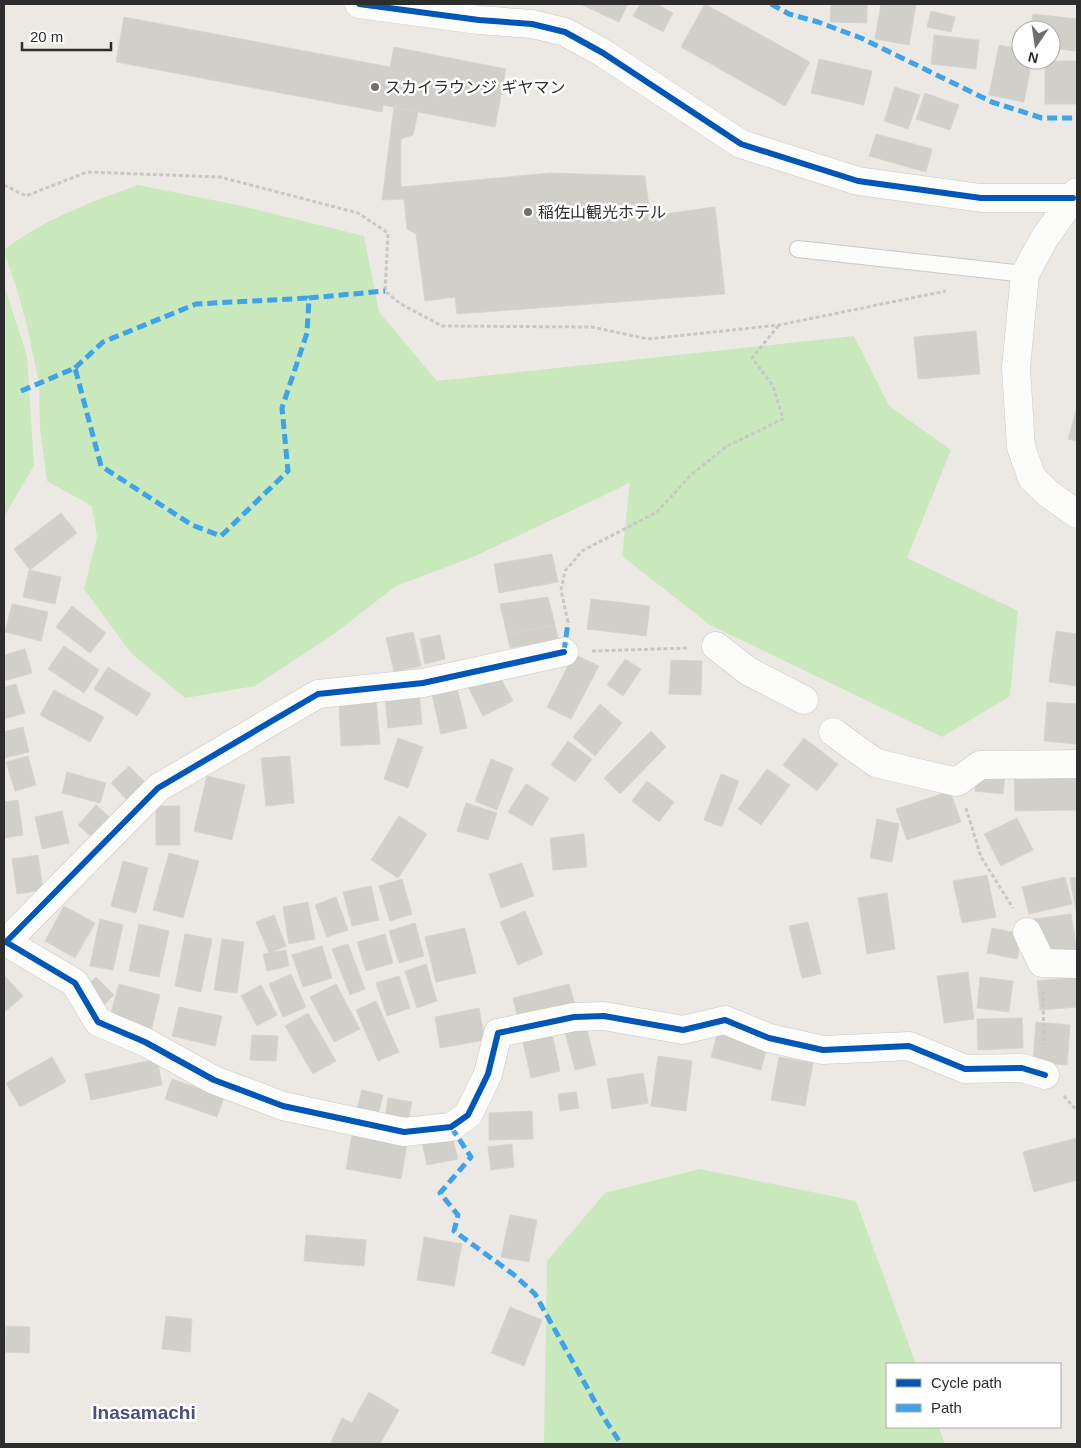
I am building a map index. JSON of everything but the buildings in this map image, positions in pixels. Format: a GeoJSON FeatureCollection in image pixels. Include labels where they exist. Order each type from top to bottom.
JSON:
{"type":"FeatureCollection","features":[{"type":"Feature","properties":{"kind":"street"},"geometry":{"type":"LineString","coordinates":[[359,4],[479,20],[532,24],[565,32],[603,53],[740,144],[858,181],[980,198],[1075,195]]}},
{"type":"Feature","properties":{"kind":"street"},"geometry":{"type":"LineString","coordinates":[[1075,195],[1044,239],[1025,274],[1016,368],[1021,447],[1032,478],[1077,514]]}},
{"type":"Feature","properties":{"kind":"street"},"geometry":{"type":"LineString","coordinates":[[716,646],[748,671],[804,700]]}},
{"type":"Feature","properties":{"kind":"street"},"geometry":{"type":"LineString","coordinates":[[564,652],[423,683],[318,694],[158,788],[5,942],[75,983],[98,1022],[145,1042],[214,1080],[283,1106],[404,1132],[451,1127],[468,1115],[488,1074],[498,1033],[574,1017],[604,1016],[683,1030],[725,1020],[769,1038],[823,1050],[909,1046],[965,1069],[1022,1068],[1045,1075]]}},
{"type":"Feature","properties":{"kind":"street"},"geometry":{"type":"LineString","coordinates":[[833,732],[876,763],[957,782],[980,765],[1077,764]]}},
{"type":"Feature","properties":{"kind":"street"},"geometry":{"type":"LineString","coordinates":[[1028,932],[1042,963],[1077,964]]}},
{"type":"Feature","properties":{"kind":"lane"},"geometry":{"type":"LineString","coordinates":[[798,249],[1025,274]]}},
{"type":"Feature","properties":{"kind":"path"},"geometry":{"type":"LineString","coordinates":[[4,184],[26,196],[87,172],[220,177],[358,213],[388,233],[385,291],[401,304],[442,326],[592,327],[648,339],[779,325],[950,290]]}},
{"type":"Feature","properties":{"kind":"path"},"geometry":{"type":"LineString","coordinates":[[568,622],[561,590],[564,571],[582,551],[657,512],[691,475],[727,446],[783,419],[774,386],[752,358],[779,325]]}},
{"type":"Feature","properties":{"kind":"path"},"geometry":{"type":"LineString","coordinates":[[564,652],[716,646]]}},
{"type":"Feature","properties":{"kind":"path"},"geometry":{"type":"LineString","coordinates":[[957,782],[981,857],[1028,932]]}},
{"type":"Feature","properties":{"kind":"path"},"geometry":{"type":"LineString","coordinates":[[1042,963],[1045,1075]]}},
{"type":"Feature","properties":{"kind":"green space"},"geometry":{"type":"Polygon","coordinates":[[[138,185],[242,206],[364,236],[379,312],[437,381],[854,336],[889,406],[951,450],[907,558],[1018,611],[1010,696],[942,737],[710,625],[622,556],[630,483],[473,557],[396,586],[334,634],[255,686],[185,698],[131,653],[84,589],[97,537],[92,506],[47,481],[40,428],[39,383],[27,326],[4,252],[4,250],[19,239],[52,220],[138,185]]]}},
{"type":"Feature","properties":{"kind":"green space"},"geometry":{"type":"Polygon","coordinates":[[[4,285],[27,356],[34,465],[4,517],[4,285]]]}},
{"type":"Feature","properties":{"kind":"green space"},"geometry":{"type":"Polygon","coordinates":[[[700,1169],[856,1201],[916,1363],[886,1363],[886,1428],[939,1428],[945,1444],[544,1444],[547,1261],[605,1193],[700,1169]]]}},
{"type":"Feature","properties":{"kind":"marked path"},"geometry":{"type":"LineString","coordinates":[[771,4],[789,14],[818,22],[861,38],[992,102],[1042,118],[1077,118]]}},
{"type":"Feature","properties":{"kind":"marked path"},"geometry":{"type":"LineString","coordinates":[[21,391],[75,368],[101,466],[192,525],[221,536],[288,471],[282,408],[307,333],[309,298],[385,291]]}},
{"type":"Feature","properties":{"kind":"marked path"},"geometry":{"type":"LineString","coordinates":[[75,368],[103,342],[196,304],[309,298]]}},
{"type":"Feature","properties":{"kind":"marked path"},"geometry":{"type":"LineString","coordinates":[[564,652],[568,622]]}},
{"type":"Feature","properties":{"kind":"marked path"},"geometry":{"type":"LineString","coordinates":[[451,1127],[471,1157],[440,1193],[458,1215],[454,1231],[513,1274],[535,1294],[604,1418],[621,1444]]}},
{"type":"Feature","properties":{"kind":"cycle path"},"geometry":{"type":"LineString","coordinates":[[359,4],[479,20],[532,24],[565,32],[603,53],[741,144],[858,181],[981,198],[1073,198]]}},
{"type":"Feature","properties":{"kind":"cycle path"},"geometry":{"type":"LineString","coordinates":[[6,942],[158,788],[318,694],[423,683],[564,652]]}},
{"type":"Feature","properties":{"kind":"cycle path"},"geometry":{"type":"LineString","coordinates":[[4,942],[75,983],[98,1022],[145,1042],[214,1080],[283,1106],[404,1132],[451,1127],[468,1115],[488,1074],[498,1033],[574,1017],[604,1016],[683,1030],[725,1020],[769,1038],[823,1050],[909,1046],[965,1069],[1022,1068],[1045,1075]]}},
{"type":"Feature","properties":{"kind":"place","name":"スカイラウンジ ギヤマン"},"geometry":{"type":"Point","coordinates":[375,87]}},
{"type":"Feature","properties":{"kind":"place","name":"稲佐山観光ホテル"},"geometry":{"type":"Point","coordinates":[528,212]}},
{"type":"Feature","properties":{"kind":"district","name":"Inasamachi"},"geometry":{"type":"Point","coordinates":[144,1412]}}]}
